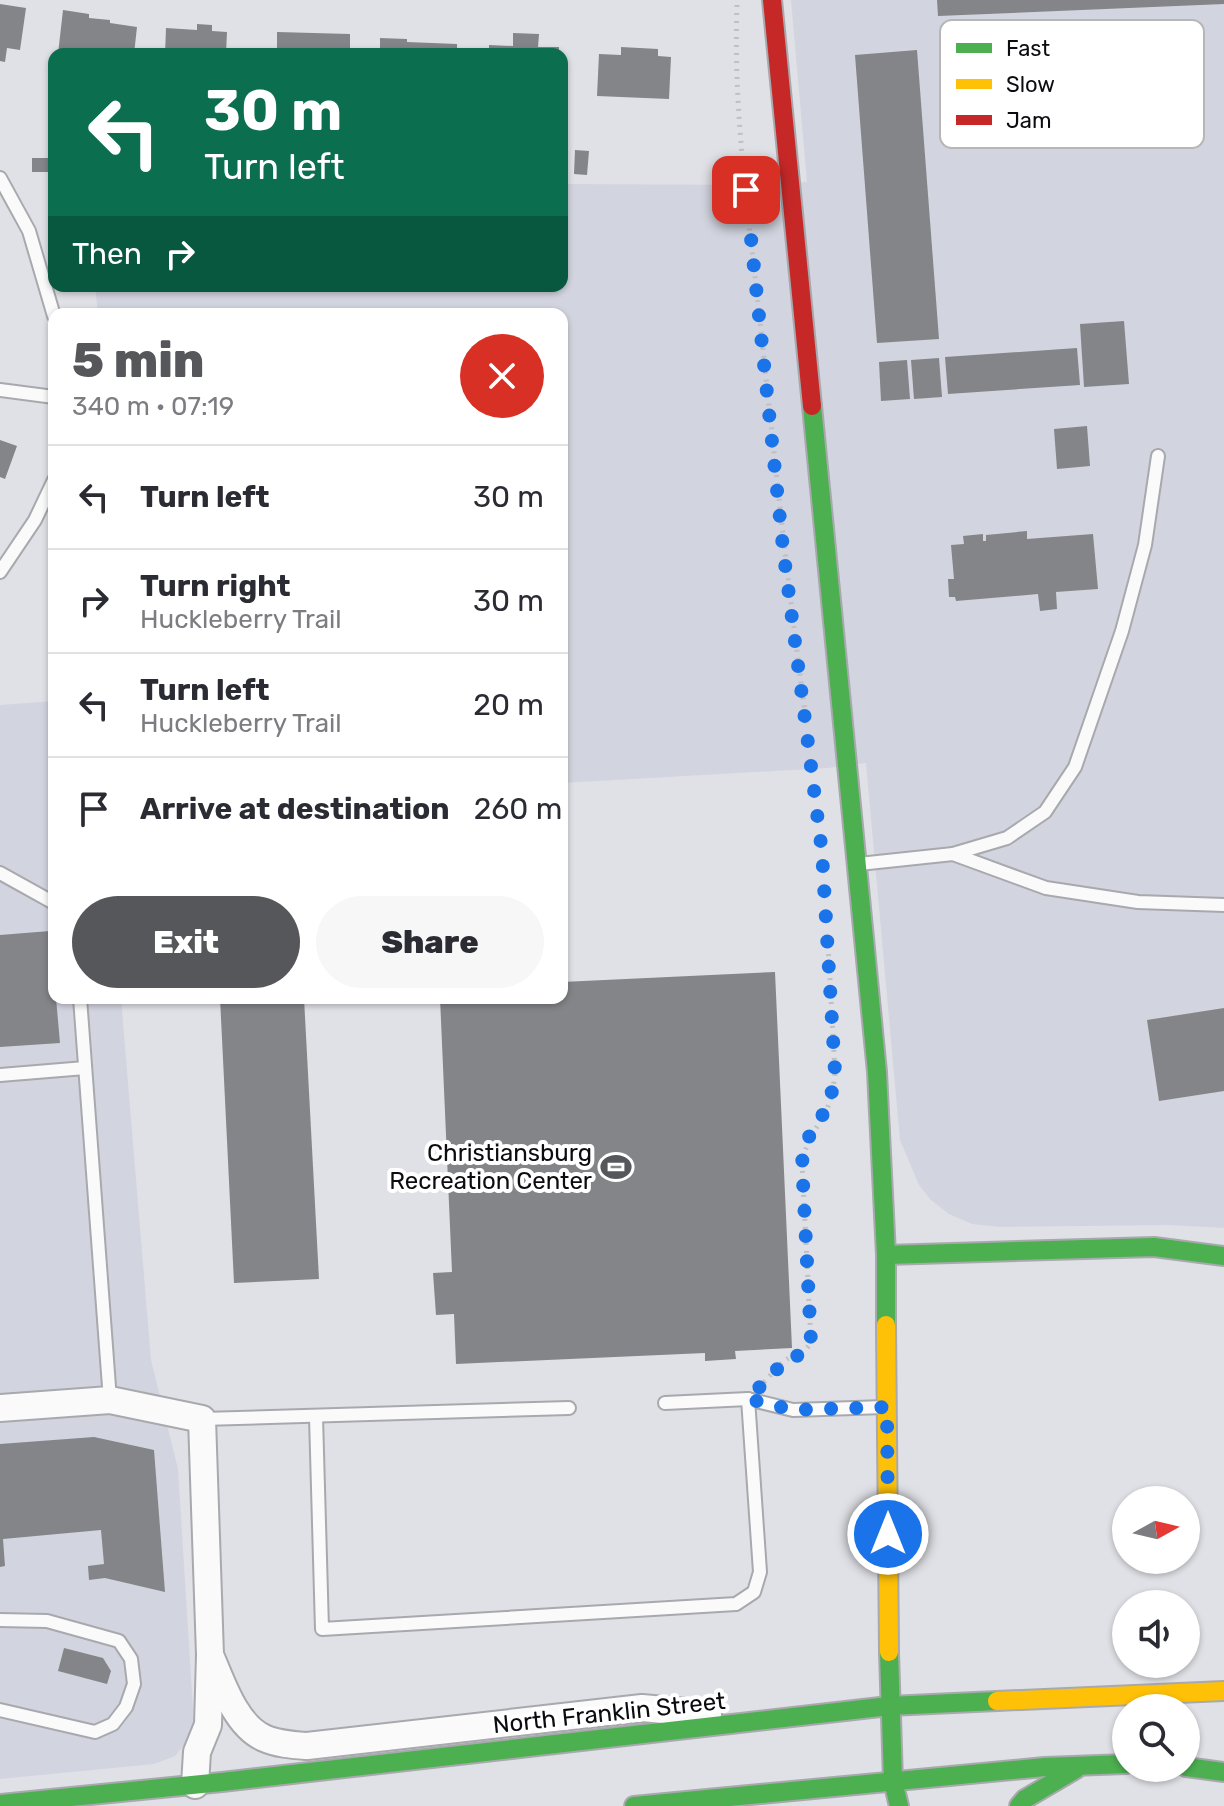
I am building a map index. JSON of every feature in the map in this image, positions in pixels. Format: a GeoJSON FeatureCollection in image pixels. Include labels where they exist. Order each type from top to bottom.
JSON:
{"type":"FeatureCollection","features":[{"type":"Feature","properties":{"kind":"main road"},"geometry":{"type":"LineString","coordinates":[[772,0],[877,1072],[886,1255],[889,1706],[893,1781],[899,1806]]}},
{"type":"Feature","properties":{"kind":"main road"},"geometry":{"type":"LineString","coordinates":[[886,1255],[1154,1247],[1224,1256]]}},
{"type":"Feature","properties":{"kind":"main road","name":"North Franklin Street"},"geometry":{"type":"LineString","coordinates":[[0,1804],[195,1785],[889,1706],[1224,1691]]}},
{"type":"Feature","properties":{"kind":"main road"},"geometry":{"type":"LineString","coordinates":[[436,1777],[504,1749]]}},
{"type":"Feature","properties":{"kind":"main road"},"geometry":{"type":"LineString","coordinates":[[1019,1806],[1025,1799],[1086,1764]]}},
{"type":"Feature","properties":{"kind":"main road"},"geometry":{"type":"LineString","coordinates":[[634,1806],[1112,1764]]}},
{"type":"Feature","properties":{"kind":"main road"},"geometry":{"type":"LineString","coordinates":[[1200,1769],[1224,1772]]}},
{"type":"Feature","properties":{"kind":"street"},"geometry":{"type":"LineString","coordinates":[[0,1408],[110,1400],[202,1419],[210,1655],[208,1725],[197,1752],[195,1785]]}},
{"type":"Feature","properties":{"kind":"street"},"geometry":{"type":"LineString","coordinates":[[210,1655],[244,1721],[263,1738],[284,1744],[307,1746],[642,1708],[767,1720]]}},
{"type":"Feature","properties":{"kind":"lane"},"geometry":{"type":"LineString","coordinates":[[0,178],[29,231],[52,308]]}},
{"type":"Feature","properties":{"kind":"lane"},"geometry":{"type":"LineString","coordinates":[[0,390],[48,396]]}},
{"type":"Feature","properties":{"kind":"lane"},"geometry":{"type":"LineString","coordinates":[[856,865],[953,854],[1007,838],[1045,812],[1075,767],[1122,631],[1141,559],[1158,456]]}},
{"type":"Feature","properties":{"kind":"lane"},"geometry":{"type":"LineString","coordinates":[[0,572],[35,520],[48,493]]}},
{"type":"Feature","properties":{"kind":"lane"},"geometry":{"type":"LineString","coordinates":[[953,854],[1046,888],[1138,902],[1224,905]]}},
{"type":"Feature","properties":{"kind":"lane"},"geometry":{"type":"LineString","coordinates":[[0,873],[48,900]]}},
{"type":"Feature","properties":{"kind":"lane"},"geometry":{"type":"LineString","coordinates":[[80,1004],[110,1400]]}},
{"type":"Feature","properties":{"kind":"lane"},"geometry":{"type":"LineString","coordinates":[[0,1075],[85,1068]]}},
{"type":"Feature","properties":{"kind":"lane"},"geometry":{"type":"LineString","coordinates":[[665,1403],[748,1399],[793,1410],[887,1407]]}},
{"type":"Feature","properties":{"kind":"lane"},"geometry":{"type":"LineString","coordinates":[[316,1417],[322,1629],[736,1604],[754,1592],[760,1572],[748,1399]]}},
{"type":"Feature","properties":{"kind":"lane"},"geometry":{"type":"LineString","coordinates":[[202,1419],[569,1408]]}},
{"type":"Feature","properties":{"kind":"lane"},"geometry":{"type":"LineString","coordinates":[[0,1620],[47,1621],[119,1641],[131,1659],[134,1684],[126,1707],[113,1724],[95,1732],[0,1710]]}},
{"type":"Feature","properties":{"kind":"path"},"geometry":{"type":"LineString","coordinates":[[737,0],[737,73],[746,190],[783,548],[809,742]]}},
{"type":"Feature","properties":{"kind":"path"},"geometry":{"type":"LineString","coordinates":[[748,1399],[788,1358],[798,1357],[811,1342],[802,1162],[807,1140],[830,1103],[835,1072],[828,936]]}},
{"type":"Feature","properties":{"kind":"shaded area"},"geometry":{"type":"Polygon","coordinates":[[[791,0],[1224,0],[1224,1228],[1169,1225],[1000,1227],[972,1224],[949,1214],[931,1200],[919,1185],[900,1140],[866,763],[828,768],[568,783],[568,308],[97,308],[96,292],[568,292],[568,184],[769,185],[807,182],[791,0]]]}},
{"type":"Feature","properties":{"kind":"shaded area"},"geometry":{"type":"Polygon","coordinates":[[[48,701],[48,1004],[121,1004],[151,1360],[178,1469],[194,1725],[188,1740],[175,1756],[154,1764],[0,1779],[0,705],[48,701]]]}},
{"type":"Feature","properties":{"kind":"building"},"geometry":{"type":"Polygon","coordinates":[[[937,0],[1224,0],[1224,4],[938,16],[937,0]]]}},
{"type":"Feature","properties":{"kind":"building"},"geometry":{"type":"Polygon","coordinates":[[[0,4],[26,8],[20,50],[7,48],[5,62],[0,61],[0,4]]]}},
{"type":"Feature","properties":{"kind":"building"},"geometry":{"type":"Polygon","coordinates":[[[63,10],[137,27],[135,48],[59,48],[63,10]]]}},
{"type":"Feature","properties":{"kind":"building"},"geometry":{"type":"Polygon","coordinates":[[[197,24],[212,25],[212,31],[227,32],[226,48],[165,48],[166,28],[197,30],[197,24]]]}},
{"type":"Feature","properties":{"kind":"building"},"geometry":{"type":"Polygon","coordinates":[[[277,32],[350,34],[350,48],[277,48],[277,32]]]}},
{"type":"Feature","properties":{"kind":"building"},"geometry":{"type":"Polygon","coordinates":[[[513,33],[539,34],[538,47],[559,48],[489,48],[489,45],[513,46],[513,33]]]}},
{"type":"Feature","properties":{"kind":"building"},"geometry":{"type":"Polygon","coordinates":[[[380,38],[457,44],[457,48],[380,48],[380,38]]]}},
{"type":"Feature","properties":{"kind":"building"},"geometry":{"type":"Polygon","coordinates":[[[621,47],[658,49],[658,56],[671,57],[669,99],[597,96],[599,54],[621,55],[621,47]]]}},
{"type":"Feature","properties":{"kind":"building"},"geometry":{"type":"Polygon","coordinates":[[[917,50],[939,339],[877,343],[855,55],[917,50]]]}},
{"type":"Feature","properties":{"kind":"building"},"geometry":{"type":"Polygon","coordinates":[[[575,150],[589,151],[587,175],[574,174],[575,150]]]}},
{"type":"Feature","properties":{"kind":"building"},"geometry":{"type":"Polygon","coordinates":[[[32,158],[48,158],[48,172],[32,172],[32,158]]]}},
{"type":"Feature","properties":{"kind":"building"},"geometry":{"type":"Polygon","coordinates":[[[1124,321],[1129,384],[1084,387],[1080,324],[1124,321]]]}},
{"type":"Feature","properties":{"kind":"building"},"geometry":{"type":"Polygon","coordinates":[[[1077,348],[1080,385],[948,394],[945,357],[1077,348]]]}},
{"type":"Feature","properties":{"kind":"building"},"geometry":{"type":"Polygon","coordinates":[[[939,358],[942,397],[914,399],[911,360],[939,358]]]}},
{"type":"Feature","properties":{"kind":"building"},"geometry":{"type":"Polygon","coordinates":[[[907,360],[910,399],[881,401],[879,362],[907,360]]]}},
{"type":"Feature","properties":{"kind":"building"},"geometry":{"type":"Polygon","coordinates":[[[1087,426],[1090,466],[1057,469],[1054,429],[1087,426]]]}},
{"type":"Feature","properties":{"kind":"building"},"geometry":{"type":"Polygon","coordinates":[[[0,440],[17,446],[5,479],[0,477],[0,440]]]}},
{"type":"Feature","properties":{"kind":"building"},"geometry":{"type":"Polygon","coordinates":[[[1027,531],[1027,539],[1093,534],[1098,589],[1056,592],[1057,609],[1040,611],[1038,594],[956,601],[955,597],[949,597],[948,579],[954,579],[951,545],[964,544],[963,536],[983,534],[983,541],[986,541],[986,535],[1027,531]]]}},
{"type":"Feature","properties":{"kind":"building"},"geometry":{"type":"Polygon","coordinates":[[[48,931],[48,1004],[57,1004],[60,1043],[0,1047],[0,935],[48,931]]]}},
{"type":"Feature","properties":{"kind":"building","name":"Christiansburg Recreation Center"},"geometry":{"type":"Polygon","coordinates":[[[775,972],[792,1348],[735,1351],[736,1359],[705,1361],[705,1353],[456,1364],[454,1314],[436,1315],[433,1273],[452,1272],[440,1004],[568,1004],[568,982],[775,972]]]}},
{"type":"Feature","properties":{"kind":"building"},"geometry":{"type":"Polygon","coordinates":[[[220,1004],[304,1004],[319,1279],[234,1283],[220,1004]]]}},
{"type":"Feature","properties":{"kind":"building"},"geometry":{"type":"Polygon","coordinates":[[[1224,1008],[1224,1091],[1159,1101],[1147,1020],[1224,1008]]]}},
{"type":"Feature","properties":{"kind":"building"},"geometry":{"type":"Polygon","coordinates":[[[94,1437],[154,1450],[165,1592],[105,1578],[89,1580],[88,1566],[104,1564],[101,1530],[3,1539],[5,1566],[0,1567],[0,1444],[94,1437]]]}},
{"type":"Feature","properties":{"kind":"building"},"geometry":{"type":"Polygon","coordinates":[[[64,1648],[103,1658],[111,1671],[107,1684],[58,1671],[64,1648]]]}},
{"type":"Feature","properties":{"kind":"traffic: fast"},"geometry":{"type":"LineString","coordinates":[[812,406],[877,1072],[886,1255],[886,1325]]}},
{"type":"Feature","properties":{"kind":"traffic: fast"},"geometry":{"type":"LineString","coordinates":[[886,1255],[1154,1247],[1224,1256]]}},
{"type":"Feature","properties":{"kind":"traffic: fast"},"geometry":{"type":"LineString","coordinates":[[889,1652],[893,1781],[899,1806]]}},
{"type":"Feature","properties":{"kind":"traffic: fast"},"geometry":{"type":"LineString","coordinates":[[0,1804],[222,1782],[889,1706],[997,1701]]}},
{"type":"Feature","properties":{"kind":"traffic: fast"},"geometry":{"type":"LineString","coordinates":[[634,1806],[1045,1767],[1112,1765]]}},
{"type":"Feature","properties":{"kind":"traffic: fast"},"geometry":{"type":"LineString","coordinates":[[1019,1806],[1025,1799],[1076,1769]]}},
{"type":"Feature","properties":{"kind":"traffic: fast"},"geometry":{"type":"LineString","coordinates":[[1200,1769],[1224,1772]]}},
{"type":"Feature","properties":{"kind":"traffic: slow"},"geometry":{"type":"LineString","coordinates":[[886,1325],[889,1652]]}},
{"type":"Feature","properties":{"kind":"traffic: slow"},"geometry":{"type":"LineString","coordinates":[[997,1701],[1224,1691]]}},
{"type":"Feature","properties":{"kind":"traffic: jam"},"geometry":{"type":"LineString","coordinates":[[772,0],[812,406]]}},
{"type":"Feature","properties":{"kind":"place","name":"Christiansburg Recreation Center"},"geometry":{"type":"Point","coordinates":[616,1167]}},
{"type":"Feature","properties":{"kind":"route"},"geometry":{"type":"LineString","coordinates":[[746,190],[783,548],[822,852],[835,1072],[830,1103],[807,1140],[802,1162],[811,1342],[798,1357],[788,1358],[748,1399],[793,1410],[887,1407],[888,1534]]}}]}
